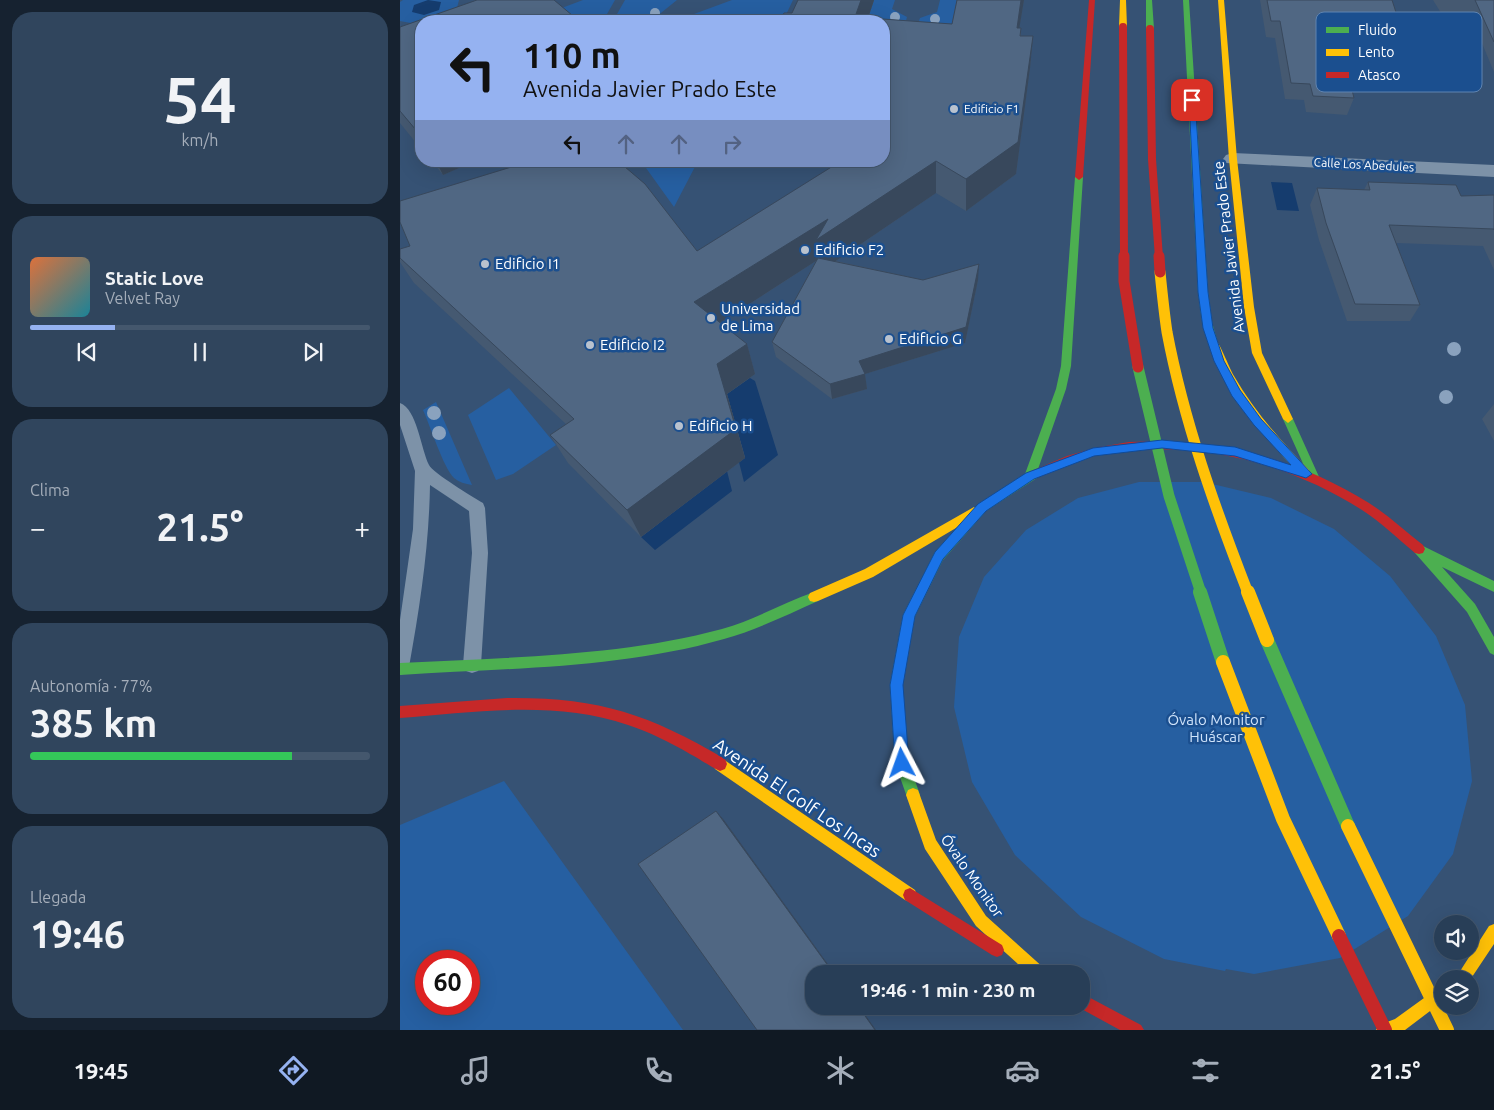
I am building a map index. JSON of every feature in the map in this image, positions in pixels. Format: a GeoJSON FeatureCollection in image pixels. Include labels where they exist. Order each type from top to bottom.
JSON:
{"type":"FeatureCollection","features":[{"type":"Feature","properties":{"kind":"main road"},"geometry":{"type":"LineString","coordinates":[[1030,476],[1058,397],[1066,366],[1092,0]]}},
{"type":"Feature","properties":{"kind":"main road"},"geometry":{"type":"LineString","coordinates":[[1123,0],[1124,281],[1136,361],[1169,496],[1215,642],[1283,818],[1384,1030],[1399,1025],[1434,999]]}},
{"type":"Feature","properties":{"kind":"main road"},"geometry":{"type":"LineString","coordinates":[[1149,0],[1150,138],[1155,237],[1169,345],[1192,431],[1229,544],[1275,661],[1335,801],[1415,969],[1447,1030]]}},
{"type":"Feature","properties":{"kind":"main road","name":"Avenida Javier Prado Este"},"geometry":{"type":"LineString","coordinates":[[1186,0],[1203,292],[1208,328],[1219,361],[1236,393],[1258,422],[1311,476]]}},
{"type":"Feature","properties":{"kind":"main road","name":"Avenida Javier Prado Este"},"geometry":{"type":"LineString","coordinates":[[1221,0],[1233,159],[1249,307],[1257,353],[1311,476]]}},
{"type":"Feature","properties":{"kind":"main road","name":"Óvalo Monitor"},"geometry":{"type":"LineString","coordinates":[[1030,965],[981,921],[930,844],[902,763],[896,685],[909,615],[939,556],[982,508],[1030,476],[1093,452],[1162,444],[1235,451],[1311,476],[1366,507],[1421,551],[1471,608],[1494,649]]}},
{"type":"Feature","properties":{"kind":"main road"},"geometry":{"type":"LineString","coordinates":[[400,668],[590,657],[665,648],[713,637],[771,616],[869,572],[982,508]]}},
{"type":"Feature","properties":{"kind":"main road"},"geometry":{"type":"LineString","coordinates":[[1421,551],[1494,587]]}},
{"type":"Feature","properties":{"kind":"main road","name":"Avenida El Golf Los Incas"},"geometry":{"type":"LineString","coordinates":[[400,712],[498,705],[578,708],[628,719],[669,737],[758,788],[849,854],[1020,965]]}},
{"type":"Feature","properties":{"kind":"main road"},"geometry":{"type":"LineString","coordinates":[[1468,970],[1494,931]]}},
{"type":"Feature","properties":{"kind":"main road"},"geometry":{"type":"LineString","coordinates":[[1090,1006],[1136,1030]]}},
{"type":"Feature","properties":{"kind":"street","name":"Calle Los Abedules"},"geometry":{"type":"LineString","coordinates":[[1233,159],[1494,171]]}},
{"type":"Feature","properties":{"kind":"lane"},"geometry":{"type":"LineString","coordinates":[[400,409],[404,414],[423,472],[421,529],[414,592],[400,668]]}},
{"type":"Feature","properties":{"kind":"lane"},"geometry":{"type":"LineString","coordinates":[[423,472],[477,508],[481,528],[481,553],[472,665]]}},
{"type":"Feature","properties":{"kind":"green space"},"geometry":{"type":"Polygon","coordinates":[[[403,0],[459,0],[457,8],[439,15],[415,15],[415,24],[400,21],[400,2],[403,0]]]}},
{"type":"Feature","properties":{"kind":"green space"},"geometry":{"type":"Polygon","coordinates":[[[583,0],[615,0],[606,15],[543,15],[583,0]]]}},
{"type":"Feature","properties":{"kind":"green space"},"geometry":{"type":"Polygon","coordinates":[[[625,0],[677,0],[658,15],[616,15],[625,0]]]}},
{"type":"Feature","properties":{"kind":"green space"},"geometry":{"type":"Polygon","coordinates":[[[732,0],[793,0],[786,15],[691,15],[732,0]]]}},
{"type":"Feature","properties":{"kind":"green space"},"geometry":{"type":"Polygon","coordinates":[[[874,0],[895,0],[892,9],[907,17],[900,43],[890,29],[890,15],[869,15],[874,0]]]}},
{"type":"Feature","properties":{"kind":"green space"},"geometry":{"type":"Polygon","coordinates":[[[940,0],[964,0],[957,31],[918,24],[920,18],[937,12],[940,0]]]}},
{"type":"Feature","properties":{"kind":"green space"},"geometry":{"type":"Polygon","coordinates":[[[645,167],[695,167],[674,207],[645,167]]]}},
{"type":"Feature","properties":{"kind":"green space"},"geometry":{"type":"Polygon","coordinates":[[[509,388],[556,445],[513,474],[496,480],[468,415],[509,388]]]}},
{"type":"Feature","properties":{"kind":"green space"},"geometry":{"type":"Polygon","coordinates":[[[436,402],[472,485],[462,483],[454,478],[441,456],[423,410],[436,402]]]}},
{"type":"Feature","properties":{"kind":"green space","name":"Óvalo Monitor Huáscar"},"geometry":{"type":"Polygon","coordinates":[[[1139,482],[1204,482],[1271,498],[1334,529],[1390,576],[1436,636],[1465,705],[1472,781],[1453,854],[1408,916],[1340,958],[1254,974],[1226,969],[1225,971],[1164,959],[1081,917],[1015,855],[972,782],[954,707],[959,637],[984,577],[1026,530],[1078,498],[1139,482]]]}},
{"type":"Feature","properties":{"kind":"green space"},"geometry":{"type":"Polygon","coordinates":[[[504,781],[683,1030],[400,1030],[400,825],[504,781]]]}},
{"type":"Feature","properties":{"kind":"shaded area"},"geometry":{"type":"Polygon","coordinates":[[[428,0],[441,2],[439,10],[424,15],[412,12],[414,5],[428,0]]]}},
{"type":"Feature","properties":{"kind":"shaded area"},"geometry":{"type":"Polygon","coordinates":[[[1271,182],[1292,183],[1299,211],[1277,210],[1271,182]]]}},
{"type":"Feature","properties":{"kind":"shaded area"},"geometry":{"type":"Polygon","coordinates":[[[750,378],[755,381],[778,455],[744,482],[739,462],[745,457],[727,394],[750,378]]]}},
{"type":"Feature","properties":{"kind":"shaded area"},"geometry":{"type":"Polygon","coordinates":[[[727,471],[732,491],[655,550],[641,537],[727,471]]]}},
{"type":"Feature","properties":{"kind":"building"},"geometry":{"type":"Polygon","coordinates":[[[477,0],[554,0],[572,15],[434,15],[477,0]]]}},
{"type":"Feature","properties":{"kind":"building"},"geometry":{"type":"Polygon","coordinates":[[[798,0],[861,0],[856,15],[783,15],[784,13],[792,13],[798,0]]]}},
{"type":"Feature","properties":{"kind":"building"},"geometry":{"type":"Polygon","coordinates":[[[957,0],[1021,0],[1017,28],[1021,28],[1020,36],[1033,36],[1018,142],[966,179],[936,161],[816,240],[828,219],[694,302],[747,344],[717,364],[736,429],[627,510],[550,435],[574,419],[400,258],[400,249],[410,246],[400,222],[400,201],[511,167],[625,167],[645,184],[697,251],[831,167],[890,167],[890,20],[952,24],[957,0]]]}},
{"type":"Feature","properties":{"kind":"building"},"geometry":{"type":"Polygon","coordinates":[[[1267,0],[1392,0],[1396,12],[1316,12],[1316,92],[1352,92],[1354,98],[1313,96],[1310,84],[1291,83],[1280,21],[1271,21],[1267,0]]]}},
{"type":"Feature","properties":{"kind":"building"},"geometry":{"type":"Polygon","coordinates":[[[1475,0],[1494,0],[1494,42],[1482,12],[1475,0]]]}},
{"type":"Feature","properties":{"kind":"building"},"geometry":{"type":"Polygon","coordinates":[[[415,22],[415,129],[400,111],[400,27],[415,22]]]}},
{"type":"Feature","properties":{"kind":"building"},"geometry":{"type":"Polygon","coordinates":[[[1368,182],[1456,185],[1461,196],[1494,195],[1494,229],[1389,225],[1420,305],[1355,304],[1326,223],[1317,188],[1370,190],[1368,182]]]}},
{"type":"Feature","properties":{"kind":"building","name":"Edificio G"},"geometry":{"type":"Polygon","coordinates":[[[818,258],[923,280],[979,264],[966,327],[859,361],[865,374],[830,384],[772,342],[818,258]]]}},
{"type":"Feature","properties":{"kind":"building"},"geometry":{"type":"Polygon","coordinates":[[[716,811],[827,965],[805,965],[805,1015],[864,1015],[875,1030],[757,1030],[638,864],[716,811]]]}},
{"type":"Feature","properties":{"kind":"traffic: fast"},"geometry":{"type":"LineString","coordinates":[[1149,0],[1150,29]]}},
{"type":"Feature","properties":{"kind":"traffic: fast"},"geometry":{"type":"LineString","coordinates":[[1186,0],[1203,292],[1207,322],[1212,340]]}},
{"type":"Feature","properties":{"kind":"traffic: fast"},"geometry":{"type":"LineString","coordinates":[[1030,476],[1061,389],[1066,366],[1079,177]]}},
{"type":"Feature","properties":{"kind":"traffic: fast"},"geometry":{"type":"LineString","coordinates":[[1138,367],[1169,496],[1223,662]]}},
{"type":"Feature","properties":{"kind":"traffic: fast"},"geometry":{"type":"LineString","coordinates":[[1288,419],[1315,479]]}},
{"type":"Feature","properties":{"kind":"traffic: fast"},"geometry":{"type":"LineString","coordinates":[[913,795],[902,763],[896,685],[909,615],[939,556],[982,508],[1033,475]]}},
{"type":"Feature","properties":{"kind":"traffic: fast"},"geometry":{"type":"LineString","coordinates":[[1419,549],[1471,608],[1494,649]]}},
{"type":"Feature","properties":{"kind":"traffic: fast"},"geometry":{"type":"LineString","coordinates":[[1421,551],[1494,587]]}},
{"type":"Feature","properties":{"kind":"traffic: fast"},"geometry":{"type":"LineString","coordinates":[[400,669],[556,660],[634,652],[711,637],[763,620],[814,597]]}},
{"type":"Feature","properties":{"kind":"traffic: fast"},"geometry":{"type":"LineString","coordinates":[[1267,640],[1348,826]]}},
{"type":"Feature","properties":{"kind":"traffic: slow"},"geometry":{"type":"LineString","coordinates":[[1123,0],[1123,27]]}},
{"type":"Feature","properties":{"kind":"traffic: slow"},"geometry":{"type":"LineString","coordinates":[[1221,0],[1233,159],[1249,307],[1257,353],[1288,419]]}},
{"type":"Feature","properties":{"kind":"traffic: slow"},"geometry":{"type":"LineString","coordinates":[[1160,272],[1167,332],[1187,417],[1224,530],[1267,640]]}},
{"type":"Feature","properties":{"kind":"traffic: slow"},"geometry":{"type":"LineString","coordinates":[[1212,340],[1229,378],[1251,411],[1305,473]]}},
{"type":"Feature","properties":{"kind":"traffic: slow"},"geometry":{"type":"LineString","coordinates":[[814,597],[869,573],[974,512]]}},
{"type":"Feature","properties":{"kind":"traffic: slow"},"geometry":{"type":"LineString","coordinates":[[1223,662],[1283,819],[1339,936]]}},
{"type":"Feature","properties":{"kind":"traffic: slow"},"geometry":{"type":"LineString","coordinates":[[720,764],[910,895]]}},
{"type":"Feature","properties":{"kind":"traffic: slow"},"geometry":{"type":"LineString","coordinates":[[913,795],[930,844],[981,921],[1030,965]]}},
{"type":"Feature","properties":{"kind":"traffic: slow"},"geometry":{"type":"LineString","coordinates":[[1348,826],[1447,1030]]}},
{"type":"Feature","properties":{"kind":"traffic: slow"},"geometry":{"type":"LineString","coordinates":[[1468,970],[1494,931]]}},
{"type":"Feature","properties":{"kind":"traffic: slow"},"geometry":{"type":"LineString","coordinates":[[1384,1030],[1399,1025],[1434,999]]}},
{"type":"Feature","properties":{"kind":"traffic: jam"},"geometry":{"type":"LineString","coordinates":[[1079,177],[1092,0]]}},
{"type":"Feature","properties":{"kind":"traffic: jam"},"geometry":{"type":"LineString","coordinates":[[1123,27],[1124,281],[1138,367]]}},
{"type":"Feature","properties":{"kind":"traffic: jam"},"geometry":{"type":"LineString","coordinates":[[1150,29],[1152,159],[1160,272]]}},
{"type":"Feature","properties":{"kind":"traffic: jam"},"geometry":{"type":"LineString","coordinates":[[1033,475],[1086,454],[1129,446],[1165,445],[1235,452],[1270,461],[1335,489],[1366,507],[1419,549]]}},
{"type":"Feature","properties":{"kind":"traffic: jam"},"geometry":{"type":"LineString","coordinates":[[400,712],[507,704],[560,705],[587,709],[627,718],[655,729],[720,764]]}},
{"type":"Feature","properties":{"kind":"traffic: jam"},"geometry":{"type":"LineString","coordinates":[[910,895],[997,950]]}},
{"type":"Feature","properties":{"kind":"traffic: jam"},"geometry":{"type":"LineString","coordinates":[[1339,936],[1385,1030]]}},
{"type":"Feature","properties":{"kind":"traffic: jam"},"geometry":{"type":"LineString","coordinates":[[1090,1006],[1136,1030]]}},
{"type":"Feature","properties":{"kind":"place","name":"Edificio F1"},"geometry":{"type":"Point","coordinates":[954,109]}},
{"type":"Feature","properties":{"kind":"place","name":"Edificio F2"},"geometry":{"type":"Point","coordinates":[805,250]}},
{"type":"Feature","properties":{"kind":"place","name":"Edificio I1"},"geometry":{"type":"Point","coordinates":[485,264]}},
{"type":"Feature","properties":{"kind":"place","name":"Universidad de Lima"},"geometry":{"type":"Point","coordinates":[711,318]}},
{"type":"Feature","properties":{"kind":"place","name":"Edificio G"},"geometry":{"type":"Point","coordinates":[889,339]}},
{"type":"Feature","properties":{"kind":"place","name":"Edificio I2"},"geometry":{"type":"Point","coordinates":[590,345]}},
{"type":"Feature","properties":{"kind":"place","name":"Edificio H"},"geometry":{"type":"Point","coordinates":[679,426]}},
{"type":"Feature","properties":{"kind":"route"},"geometry":{"type":"LineString","coordinates":[[902,763],[896,685],[909,615],[939,556],[982,508],[1030,476],[1093,452],[1162,444],[1235,451],[1306,474],[1258,422],[1236,393],[1219,361],[1208,328],[1203,292],[1192,100]]}}]}
